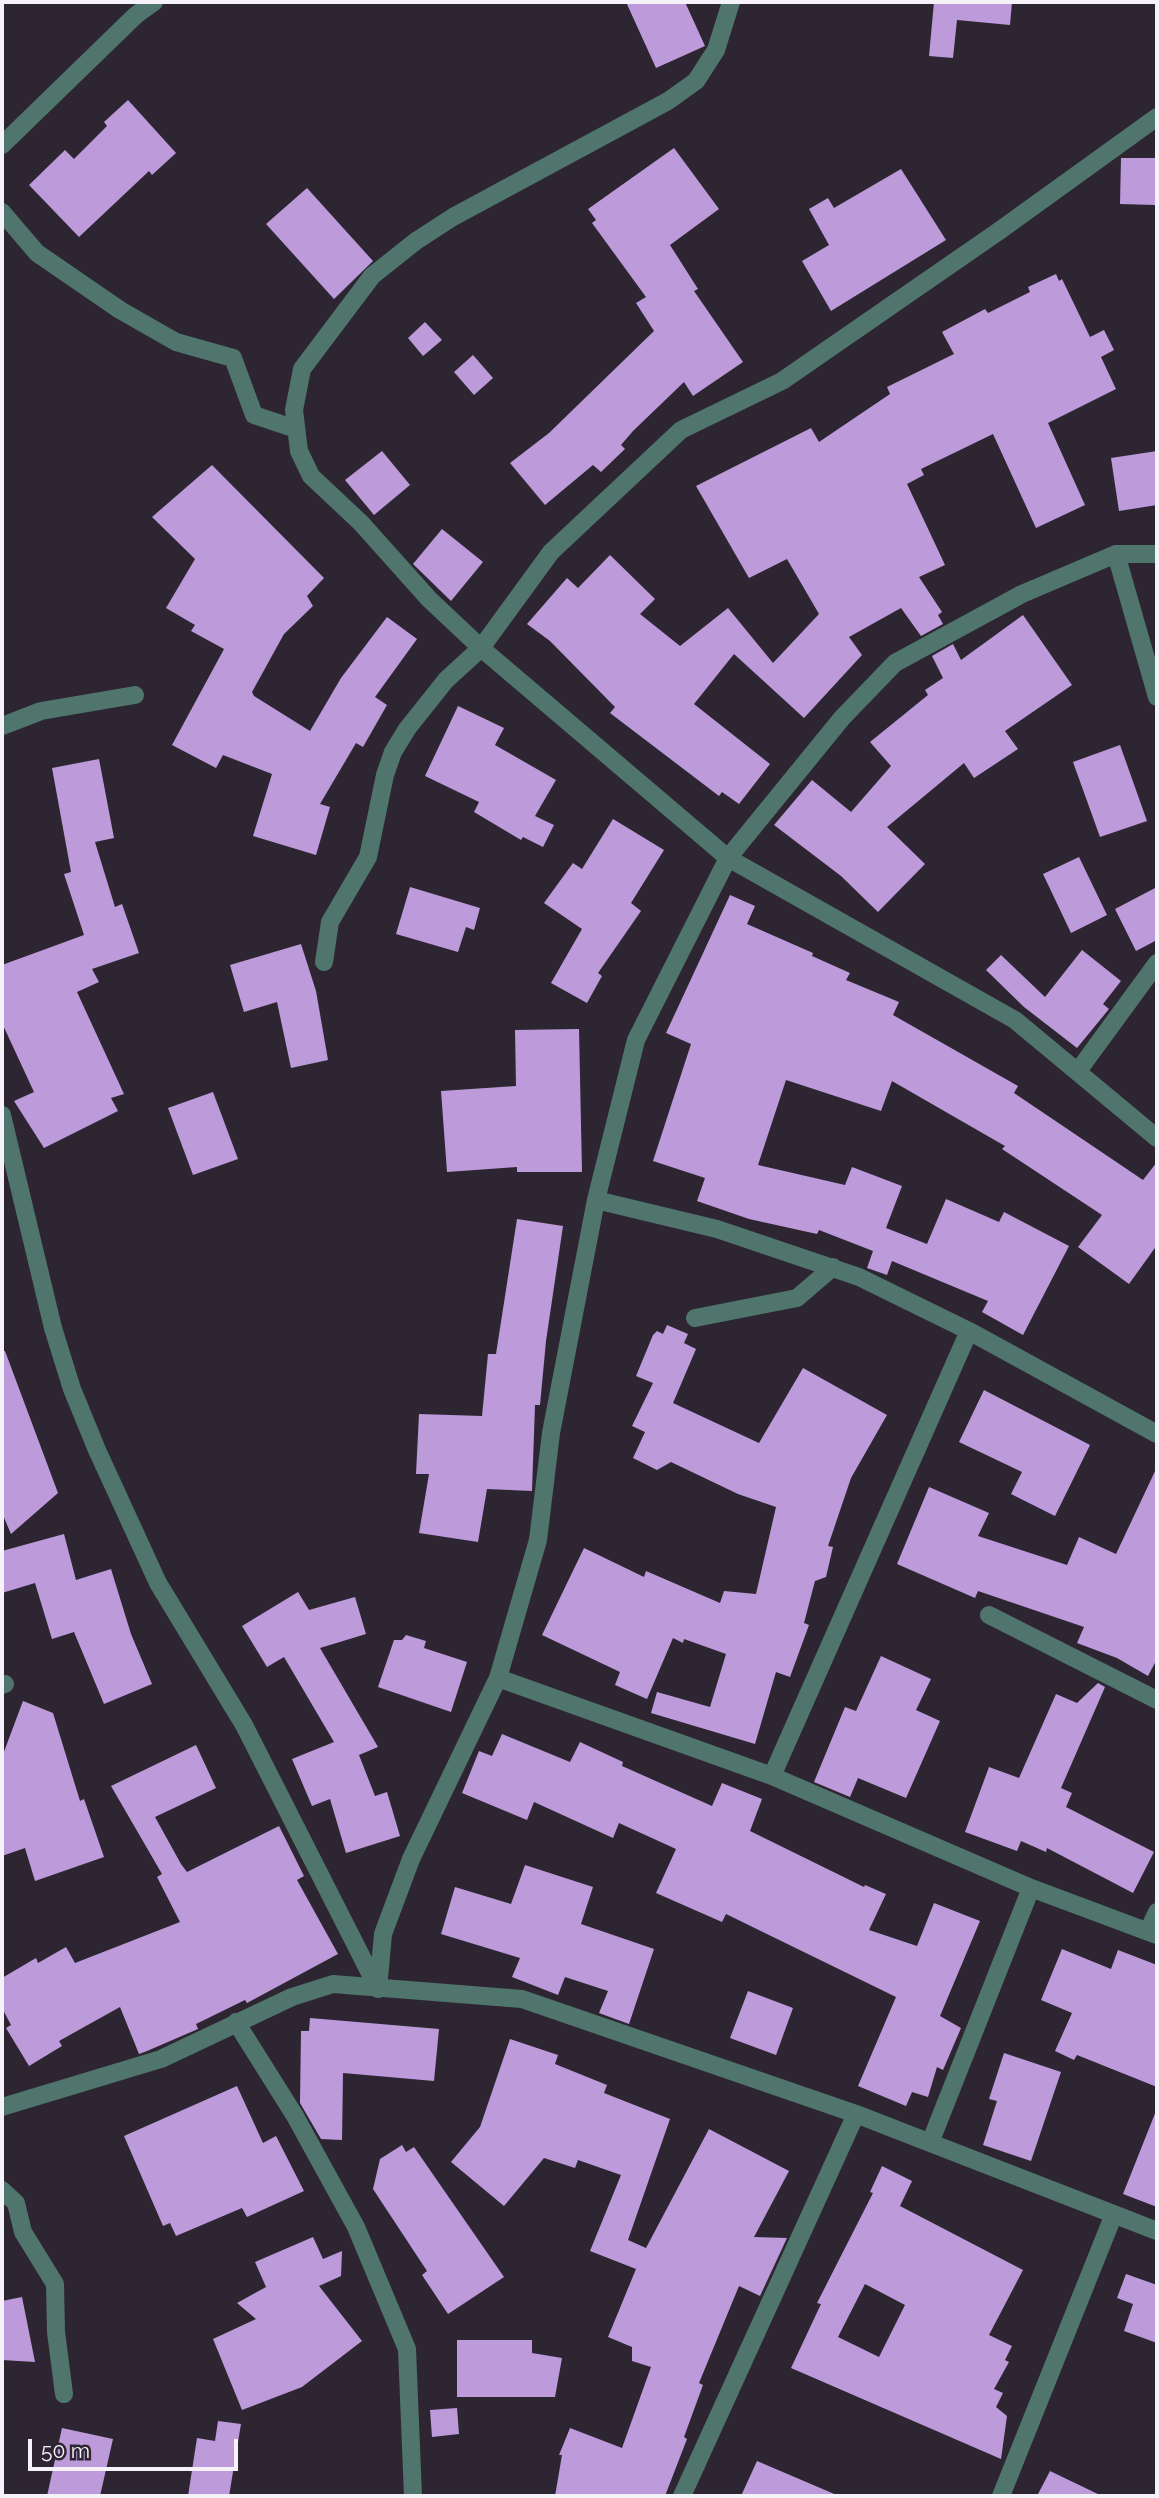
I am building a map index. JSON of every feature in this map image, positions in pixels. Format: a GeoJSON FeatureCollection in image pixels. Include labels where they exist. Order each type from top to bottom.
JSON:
{"type":"FeatureCollection","features":[{"type":"Feature","properties":{"kind":"street"},"geometry":{"type":"LineString","coordinates":[[2,145],[136,15],[154,2]]}},
{"type":"Feature","properties":{"kind":"street"},"geometry":{"type":"LineString","coordinates":[[732,2],[716,50],[696,81],[668,102],[453,216],[372,276],[302,369],[294,410],[299,451],[311,476],[361,523],[429,599],[481,648],[728,858],[1015,1020],[1157,1138]]}},
{"type":"Feature","properties":{"kind":"street"},"geometry":{"type":"LineString","coordinates":[[324,962],[330,922],[368,857],[384,775],[393,752],[407,729],[446,680],[481,648],[551,552],[681,430],[782,381],[999,231],[1157,117]]}},
{"type":"Feature","properties":{"kind":"street"},"geometry":{"type":"LineString","coordinates":[[2,212],[37,253],[120,310],[176,342],[233,358],[254,415],[296,429]]}},
{"type":"Feature","properties":{"kind":"street"},"geometry":{"type":"LineString","coordinates":[[378,1989],[383,1934],[411,1859],[498,1678],[538,1541],[551,1433],[596,1200],[636,1040],[728,858],[842,718],[895,663],[1021,594],[1116,554],[1157,554]]}},
{"type":"Feature","properties":{"kind":"street"},"geometry":{"type":"LineString","coordinates":[[1116,554],[1157,697]]}},
{"type":"Feature","properties":{"kind":"street"},"geometry":{"type":"LineString","coordinates":[[2,726],[41,711],[135,695]]}},
{"type":"Feature","properties":{"kind":"street"},"geometry":{"type":"LineString","coordinates":[[1078,1071],[1157,963]]}},
{"type":"Feature","properties":{"kind":"street"},"geometry":{"type":"LineString","coordinates":[[2,1115],[53,1328],[72,1389],[97,1450],[158,1583],[244,1725],[378,1989]]}},
{"type":"Feature","properties":{"kind":"street"},"geometry":{"type":"LineString","coordinates":[[596,1200],[717,1228],[859,1277],[969,1331],[1157,1434]]}},
{"type":"Feature","properties":{"kind":"street"},"geometry":{"type":"LineString","coordinates":[[695,1318],[797,1298],[833,1267]]}},
{"type":"Feature","properties":{"kind":"street"},"geometry":{"type":"LineString","coordinates":[[772,1776],[969,1331]]}},
{"type":"Feature","properties":{"kind":"street"},"geometry":{"type":"LineString","coordinates":[[989,1615],[1157,1700]]}},
{"type":"Feature","properties":{"kind":"street"},"geometry":{"type":"LineString","coordinates":[[498,1678],[772,1776],[1031,1888],[1152,1933],[1157,1912]]}},
{"type":"Feature","properties":{"kind":"street"},"geometry":{"type":"LineString","coordinates":[[930,2143],[1031,1888]]}},
{"type":"Feature","properties":{"kind":"street"},"geometry":{"type":"LineString","coordinates":[[2,2107],[161,2059],[292,1997],[332,1984],[522,1999],[856,2114],[1157,2231]]}},
{"type":"Feature","properties":{"kind":"street"},"geometry":{"type":"LineString","coordinates":[[236,2022],[295,2116],[356,2227],[407,2349],[413,2496]]}},
{"type":"Feature","properties":{"kind":"street"},"geometry":{"type":"LineString","coordinates":[[682,2496],[856,2114]]}},
{"type":"Feature","properties":{"kind":"street"},"geometry":{"type":"LineString","coordinates":[[2,2190],[16,2203],[23,2232],[55,2284],[56,2332],[64,2394]]}},
{"type":"Feature","properties":{"kind":"street"},"geometry":{"type":"LineString","coordinates":[[1001,2496],[1114,2214]]}},
{"type":"Feature","properties":{"kind":"building"},"geometry":{"type":"Polygon","coordinates":[[[626,2],[685,2],[705,46],[656,68],[626,2]]]}},
{"type":"Feature","properties":{"kind":"building"},"geometry":{"type":"Polygon","coordinates":[[[934,2],[1012,2],[1010,25],[957,20],[953,58],[929,56],[934,2]]]}},
{"type":"Feature","properties":{"kind":"building"},"geometry":{"type":"Polygon","coordinates":[[[128,100],[176,153],[152,175],[149,171],[79,237],[29,185],[65,150],[74,159],[107,126],[104,122],[128,100]]]}},
{"type":"Feature","properties":{"kind":"building"},"geometry":{"type":"Polygon","coordinates":[[[674,148],[719,209],[670,245],[698,289],[694,291],[743,362],[693,396],[684,382],[633,431],[621,445],[625,449],[601,472],[593,465],[545,505],[510,463],[549,433],[654,331],[636,303],[646,297],[592,223],[596,220],[588,209],[674,148]]]}},
{"type":"Feature","properties":{"kind":"building"},"geometry":{"type":"Polygon","coordinates":[[[1121,158],[1156,158],[1155,205],[1120,204],[1121,158]]]}},
{"type":"Feature","properties":{"kind":"building"},"geometry":{"type":"Polygon","coordinates":[[[901,169],[946,240],[831,311],[802,261],[829,245],[809,209],[828,198],[834,208],[901,169]]]}},
{"type":"Feature","properties":{"kind":"building"},"geometry":{"type":"Polygon","coordinates":[[[307,188],[373,261],[334,299],[266,224],[307,188]]]}},
{"type":"Feature","properties":{"kind":"building"},"geometry":{"type":"Polygon","coordinates":[[[1056,274],[1059,281],[1062,279],[1090,337],[1104,330],[1114,350],[1101,357],[1116,389],[1048,423],[1085,505],[1036,528],[993,434],[921,469],[924,475],[907,484],[945,565],[919,577],[942,612],[938,615],[943,624],[921,636],[901,608],[849,637],[862,655],[804,718],[734,654],[694,704],[770,764],[739,804],[722,792],[719,796],[610,713],[615,707],[550,641],[527,624],[567,578],[578,588],[610,555],[655,599],[640,614],[680,646],[728,608],[773,663],[819,614],[787,559],[749,578],[696,486],[811,428],[819,442],[890,394],[887,387],[954,354],[942,332],[985,309],[988,313],[1030,292],[1028,287],[1056,274]]]}},
{"type":"Feature","properties":{"kind":"building"},"geometry":{"type":"Polygon","coordinates":[[[425,322],[442,340],[423,356],[408,338],[425,322]]]}},
{"type":"Feature","properties":{"kind":"building"},"geometry":{"type":"Polygon","coordinates":[[[473,355],[493,378],[474,395],[454,372],[473,355]]]}},
{"type":"Feature","properties":{"kind":"building"},"geometry":{"type":"Polygon","coordinates":[[[382,451],[410,485],[374,515],[345,480],[382,451]]]}},
{"type":"Feature","properties":{"kind":"building"},"geometry":{"type":"Polygon","coordinates":[[[1157,451],[1157,505],[1119,511],[1111,458],[1157,451]]]}},
{"type":"Feature","properties":{"kind":"building"},"geometry":{"type":"Polygon","coordinates":[[[212,465],[324,578],[307,596],[313,606],[284,634],[252,692],[254,696],[310,731],[341,678],[387,617],[417,639],[375,697],[387,705],[363,747],[356,743],[320,804],[330,807],[316,855],[253,836],[272,774],[223,755],[216,768],[172,745],[224,649],[191,631],[195,625],[166,608],[195,559],[152,517],[212,465]]]}},
{"type":"Feature","properties":{"kind":"building"},"geometry":{"type":"Polygon","coordinates":[[[442,529],[483,562],[451,601],[413,564],[442,529]]]}},
{"type":"Feature","properties":{"kind":"building"},"geometry":{"type":"Polygon","coordinates":[[[1023,615],[1072,685],[1005,731],[1018,749],[974,778],[964,763],[887,827],[925,864],[878,912],[841,876],[774,825],[812,780],[851,812],[891,766],[870,742],[928,695],[925,690],[943,678],[932,656],[953,644],[961,660],[1023,615]]]}},
{"type":"Feature","properties":{"kind":"building"},"geometry":{"type":"Polygon","coordinates":[[[458,706],[504,728],[495,745],[556,780],[535,816],[554,825],[543,847],[523,837],[521,840],[474,812],[479,802],[425,776],[458,706]]]}},
{"type":"Feature","properties":{"kind":"building"},"geometry":{"type":"Polygon","coordinates":[[[1120,745],[1147,821],[1100,837],[1073,762],[1120,745]]]}},
{"type":"Feature","properties":{"kind":"building"},"geometry":{"type":"Polygon","coordinates":[[[99,759],[114,838],[95,842],[115,907],[122,904],[139,953],[92,969],[99,982],[77,992],[124,1094],[111,1098],[118,1111],[44,1148],[14,1101],[34,1092],[2,1023],[2,965],[84,935],[64,874],[71,872],[52,768],[99,759]]]}},
{"type":"Feature","properties":{"kind":"building"},"geometry":{"type":"Polygon","coordinates":[[[613,819],[664,850],[631,903],[641,911],[598,973],[602,976],[587,1003],[551,983],[582,929],[544,903],[573,863],[582,869],[613,819]]]}},
{"type":"Feature","properties":{"kind":"building"},"geometry":{"type":"Polygon","coordinates":[[[1079,857],[1107,915],[1071,933],[1043,874],[1079,857]]]}},
{"type":"Feature","properties":{"kind":"building"},"geometry":{"type":"Polygon","coordinates":[[[410,887],[480,908],[474,930],[466,927],[458,952],[396,934],[410,887]]]}},
{"type":"Feature","properties":{"kind":"building"},"geometry":{"type":"Polygon","coordinates":[[[1157,887],[1157,940],[1136,951],[1115,909],[1157,887]]]}},
{"type":"Feature","properties":{"kind":"building"},"geometry":{"type":"Polygon","coordinates":[[[730,895],[755,906],[747,924],[813,953],[812,956],[850,973],[846,980],[899,1002],[893,1015],[1018,1086],[1014,1093],[1143,1180],[1157,1162],[1157,1245],[1129,1284],[1078,1247],[1102,1215],[1002,1149],[1005,1146],[892,1081],[881,1111],[786,1080],[758,1165],[845,1185],[852,1167],[902,1186],[886,1228],[927,1244],[946,1199],[999,1222],[1004,1212],[1069,1246],[1023,1335],[982,1312],[988,1301],[892,1261],[887,1275],[867,1268],[873,1251],[819,1230],[817,1234],[749,1219],[697,1201],[705,1178],[653,1161],[691,1044],[666,1033],[730,895]]]}},
{"type":"Feature","properties":{"kind":"building"},"geometry":{"type":"Polygon","coordinates":[[[301,944],[316,991],[328,1060],[291,1068],[277,1002],[244,1012],[230,965],[301,944]]]}},
{"type":"Feature","properties":{"kind":"building"},"geometry":{"type":"Polygon","coordinates":[[[1082,950],[1121,981],[1103,1004],[1109,1009],[1077,1048],[1024,1007],[986,970],[1001,955],[1045,997],[1082,950]]]}},
{"type":"Feature","properties":{"kind":"building"},"geometry":{"type":"Polygon","coordinates":[[[579,1029],[582,1172],[517,1172],[517,1167],[447,1172],[441,1091],[516,1086],[515,1030],[579,1029]]]}},
{"type":"Feature","properties":{"kind":"building"},"geometry":{"type":"Polygon","coordinates":[[[213,1092],[238,1159],[193,1175],[168,1108],[213,1092]]]}},
{"type":"Feature","properties":{"kind":"building"},"geometry":{"type":"Polygon","coordinates":[[[517,1219],[563,1226],[546,1341],[540,1405],[535,1405],[532,1491],[487,1489],[478,1542],[419,1533],[429,1474],[416,1474],[419,1414],[482,1416],[488,1354],[496,1354],[517,1219]]]}},
{"type":"Feature","properties":{"kind":"building"},"geometry":{"type":"Polygon","coordinates":[[[667,1325],[688,1334],[684,1343],[696,1349],[673,1403],[759,1443],[803,1368],[887,1415],[851,1478],[828,1546],[833,1547],[826,1577],[815,1581],[804,1623],[809,1625],[790,1677],[776,1672],[755,1744],[651,1713],[657,1692],[710,1707],[726,1654],[684,1639],[683,1643],[673,1638],[647,1699],[615,1685],[620,1672],[542,1635],[584,1548],[644,1577],[646,1571],[720,1603],[724,1591],[756,1594],[776,1507],[738,1494],[671,1462],[657,1470],[633,1458],[645,1432],[632,1426],[653,1383],[636,1376],[653,1335],[657,1331],[663,1334],[667,1325]]]}},
{"type":"Feature","properties":{"kind":"building"},"geometry":{"type":"Polygon","coordinates":[[[2,1351],[5,1351],[58,1493],[11,1534],[2,1513],[2,1351]]]}},
{"type":"Feature","properties":{"kind":"building"},"geometry":{"type":"Polygon","coordinates":[[[984,1390],[1090,1445],[1055,1516],[1011,1494],[1022,1472],[959,1442],[984,1390]]]}},
{"type":"Feature","properties":{"kind":"building"},"geometry":{"type":"Polygon","coordinates":[[[1157,1467],[1157,1659],[1148,1676],[1117,1658],[1077,1643],[1084,1627],[978,1591],[975,1598],[897,1564],[929,1487],[989,1513],[978,1536],[1067,1565],[1079,1537],[1116,1554],[1157,1467]]]}},
{"type":"Feature","properties":{"kind":"building"},"geometry":{"type":"Polygon","coordinates":[[[64,1534],[76,1580],[111,1569],[131,1634],[152,1684],[104,1704],[74,1632],[52,1639],[35,1583],[2,1593],[2,1551],[64,1534]]]}},
{"type":"Feature","properties":{"kind":"building"},"geometry":{"type":"Polygon","coordinates":[[[298,1592],[309,1610],[355,1597],[366,1634],[320,1648],[378,1747],[359,1755],[375,1796],[387,1792],[400,1836],[346,1853],[330,1799],[312,1806],[292,1759],[334,1742],[284,1657],[267,1667],[242,1626],[298,1592]]]}},
{"type":"Feature","properties":{"kind":"building"},"geometry":{"type":"Polygon","coordinates":[[[406,1635],[426,1641],[424,1648],[467,1662],[451,1712],[378,1687],[394,1640],[402,1640],[406,1635]]]}},
{"type":"Feature","properties":{"kind":"building"},"geometry":{"type":"Polygon","coordinates":[[[881,1656],[931,1679],[916,1710],[940,1721],[906,1798],[858,1778],[850,1797],[814,1782],[845,1707],[856,1711],[881,1656]]]}},
{"type":"Feature","properties":{"kind":"building"},"geometry":{"type":"Polygon","coordinates":[[[1098,1683],[1105,1687],[1061,1788],[1072,1793],[1066,1807],[1154,1852],[1133,1893],[1047,1848],[1046,1852],[1021,1841],[1017,1851],[965,1832],[989,1767],[1019,1778],[1056,1694],[1077,1703],[1098,1683]]]}},
{"type":"Feature","properties":{"kind":"building"},"geometry":{"type":"Polygon","coordinates":[[[23,1701],[53,1713],[80,1801],[84,1799],[104,1857],[35,1881],[25,1848],[2,1856],[2,1757],[23,1701]]]}},
{"type":"Feature","properties":{"kind":"building"},"geometry":{"type":"Polygon","coordinates":[[[502,1734],[570,1762],[580,1742],[623,1762],[622,1766],[712,1806],[722,1783],[762,1799],[750,1831],[864,1887],[865,1885],[886,1894],[869,1930],[917,1946],[934,1903],[980,1921],[940,2016],[961,2028],[943,2070],[937,2067],[928,2097],[912,2092],[906,2106],[858,2086],[896,1997],[726,1914],[722,1922],[656,1893],[676,1849],[619,1823],[613,1838],[534,1802],[527,1820],[462,1793],[479,1751],[492,1756],[502,1734]]]}},
{"type":"Feature","properties":{"kind":"building"},"geometry":{"type":"Polygon","coordinates":[[[196,1745],[216,1788],[155,1817],[181,1864],[187,1872],[279,1826],[304,1876],[297,1880],[338,1954],[247,2003],[245,2000],[196,2024],[198,2029],[139,2054],[120,2007],[59,2041],[62,2046],[29,2066],[6,2028],[11,2025],[2,2008],[2,1978],[36,1958],[38,1963],[66,1947],[75,1963],[180,1922],[157,1877],[162,1874],[111,1786],[196,1745]]]}},
{"type":"Feature","properties":{"kind":"building"},"geometry":{"type":"Polygon","coordinates":[[[525,1865],[593,1887],[581,1924],[654,1949],[629,2024],[599,2013],[608,1991],[565,1977],[558,1995],[512,1977],[520,1958],[441,1934],[455,1887],[511,1904],[525,1865]]]}},
{"type":"Feature","properties":{"kind":"building"},"geometry":{"type":"Polygon","coordinates":[[[1062,1949],[1111,1969],[1118,1950],[1157,1965],[1157,2087],[1077,2055],[1074,2060],[1055,2051],[1072,2013],[1041,2000],[1062,1949]]]}},
{"type":"Feature","properties":{"kind":"building"},"geometry":{"type":"Polygon","coordinates":[[[748,1991],[793,2008],[776,2055],[730,2038],[748,1991]]]}},
{"type":"Feature","properties":{"kind":"building"},"geometry":{"type":"Polygon","coordinates":[[[310,2018],[439,2029],[434,2081],[343,2073],[342,2140],[321,2139],[300,2103],[301,2031],[309,2031],[310,2018]]]}},
{"type":"Feature","properties":{"kind":"building"},"geometry":{"type":"Polygon","coordinates":[[[510,2039],[558,2055],[555,2064],[607,2085],[604,2093],[670,2119],[628,2240],[646,2248],[709,2129],[789,2171],[754,2237],[787,2238],[760,2296],[739,2286],[699,2383],[703,2385],[684,2437],[687,2439],[665,2496],[555,2496],[562,2455],[559,2455],[570,2428],[622,2448],[651,2367],[632,2361],[632,2347],[608,2337],[636,2269],[590,2251],[621,2175],[578,2160],[575,2168],[544,2158],[504,2206],[451,2162],[480,2127],[510,2039]]]}},
{"type":"Feature","properties":{"kind":"building"},"geometry":{"type":"Polygon","coordinates":[[[1004,2053],[1061,2072],[1031,2161],[983,2145],[997,2101],[989,2099],[1004,2053]]]}},
{"type":"Feature","properties":{"kind":"building"},"geometry":{"type":"Polygon","coordinates":[[[237,2086],[263,2143],[276,2136],[304,2191],[247,2217],[242,2208],[176,2236],[170,2223],[163,2226],[124,2136],[237,2086]]]}},
{"type":"Feature","properties":{"kind":"building"},"geometry":{"type":"Polygon","coordinates":[[[1157,2111],[1157,2207],[1123,2194],[1157,2111]]]}},
{"type":"Feature","properties":{"kind":"building"},"geometry":{"type":"Polygon","coordinates":[[[402,2145],[406,2152],[414,2147],[504,2277],[448,2314],[422,2275],[427,2271],[373,2189],[380,2159],[402,2145]]]}},
{"type":"Feature","properties":{"kind":"building"},"geometry":{"type":"Polygon","coordinates":[[[882,2166],[912,2181],[900,2206],[1023,2270],[989,2335],[1012,2346],[1005,2360],[1009,2362],[994,2389],[1003,2393],[996,2407],[1007,2416],[1001,2459],[791,2368],[821,2304],[817,2303],[873,2193],[870,2192],[882,2166]],[[865,2284],[838,2337],[879,2357],[905,2305],[865,2284]]]}},
{"type":"Feature","properties":{"kind":"building"},"geometry":{"type":"Polygon","coordinates":[[[313,2237],[323,2259],[342,2251],[341,2276],[319,2286],[362,2341],[302,2387],[242,2410],[213,2339],[256,2319],[237,2303],[266,2287],[255,2262],[313,2237]]]}},
{"type":"Feature","properties":{"kind":"building"},"geometry":{"type":"Polygon","coordinates":[[[1126,2274],[1157,2285],[1157,2343],[1124,2331],[1133,2304],[1117,2298],[1126,2274]]]}},
{"type":"Feature","properties":{"kind":"building"},"geometry":{"type":"Polygon","coordinates":[[[22,2297],[35,2362],[2,2360],[2,2301],[22,2297]]]}},
{"type":"Feature","properties":{"kind":"building"},"geometry":{"type":"Polygon","coordinates":[[[457,2340],[532,2340],[532,2353],[562,2358],[555,2397],[457,2397],[457,2340]]]}},
{"type":"Feature","properties":{"kind":"building"},"geometry":{"type":"Polygon","coordinates":[[[457,2408],[459,2434],[432,2437],[430,2410],[457,2408]]]}},
{"type":"Feature","properties":{"kind":"building"},"geometry":{"type":"Polygon","coordinates":[[[218,2421],[241,2424],[229,2496],[188,2496],[197,2438],[215,2441],[218,2421]]]}},
{"type":"Feature","properties":{"kind":"building"},"geometry":{"type":"Polygon","coordinates":[[[62,2428],[113,2439],[100,2496],[47,2496],[62,2428]]]}},
{"type":"Feature","properties":{"kind":"building"},"geometry":{"type":"Polygon","coordinates":[[[757,2461],[839,2496],[741,2496],[757,2461]]]}},
{"type":"Feature","properties":{"kind":"building"},"geometry":{"type":"Polygon","coordinates":[[[1050,2471],[1102,2496],[1037,2496],[1050,2471]]]}}]}
